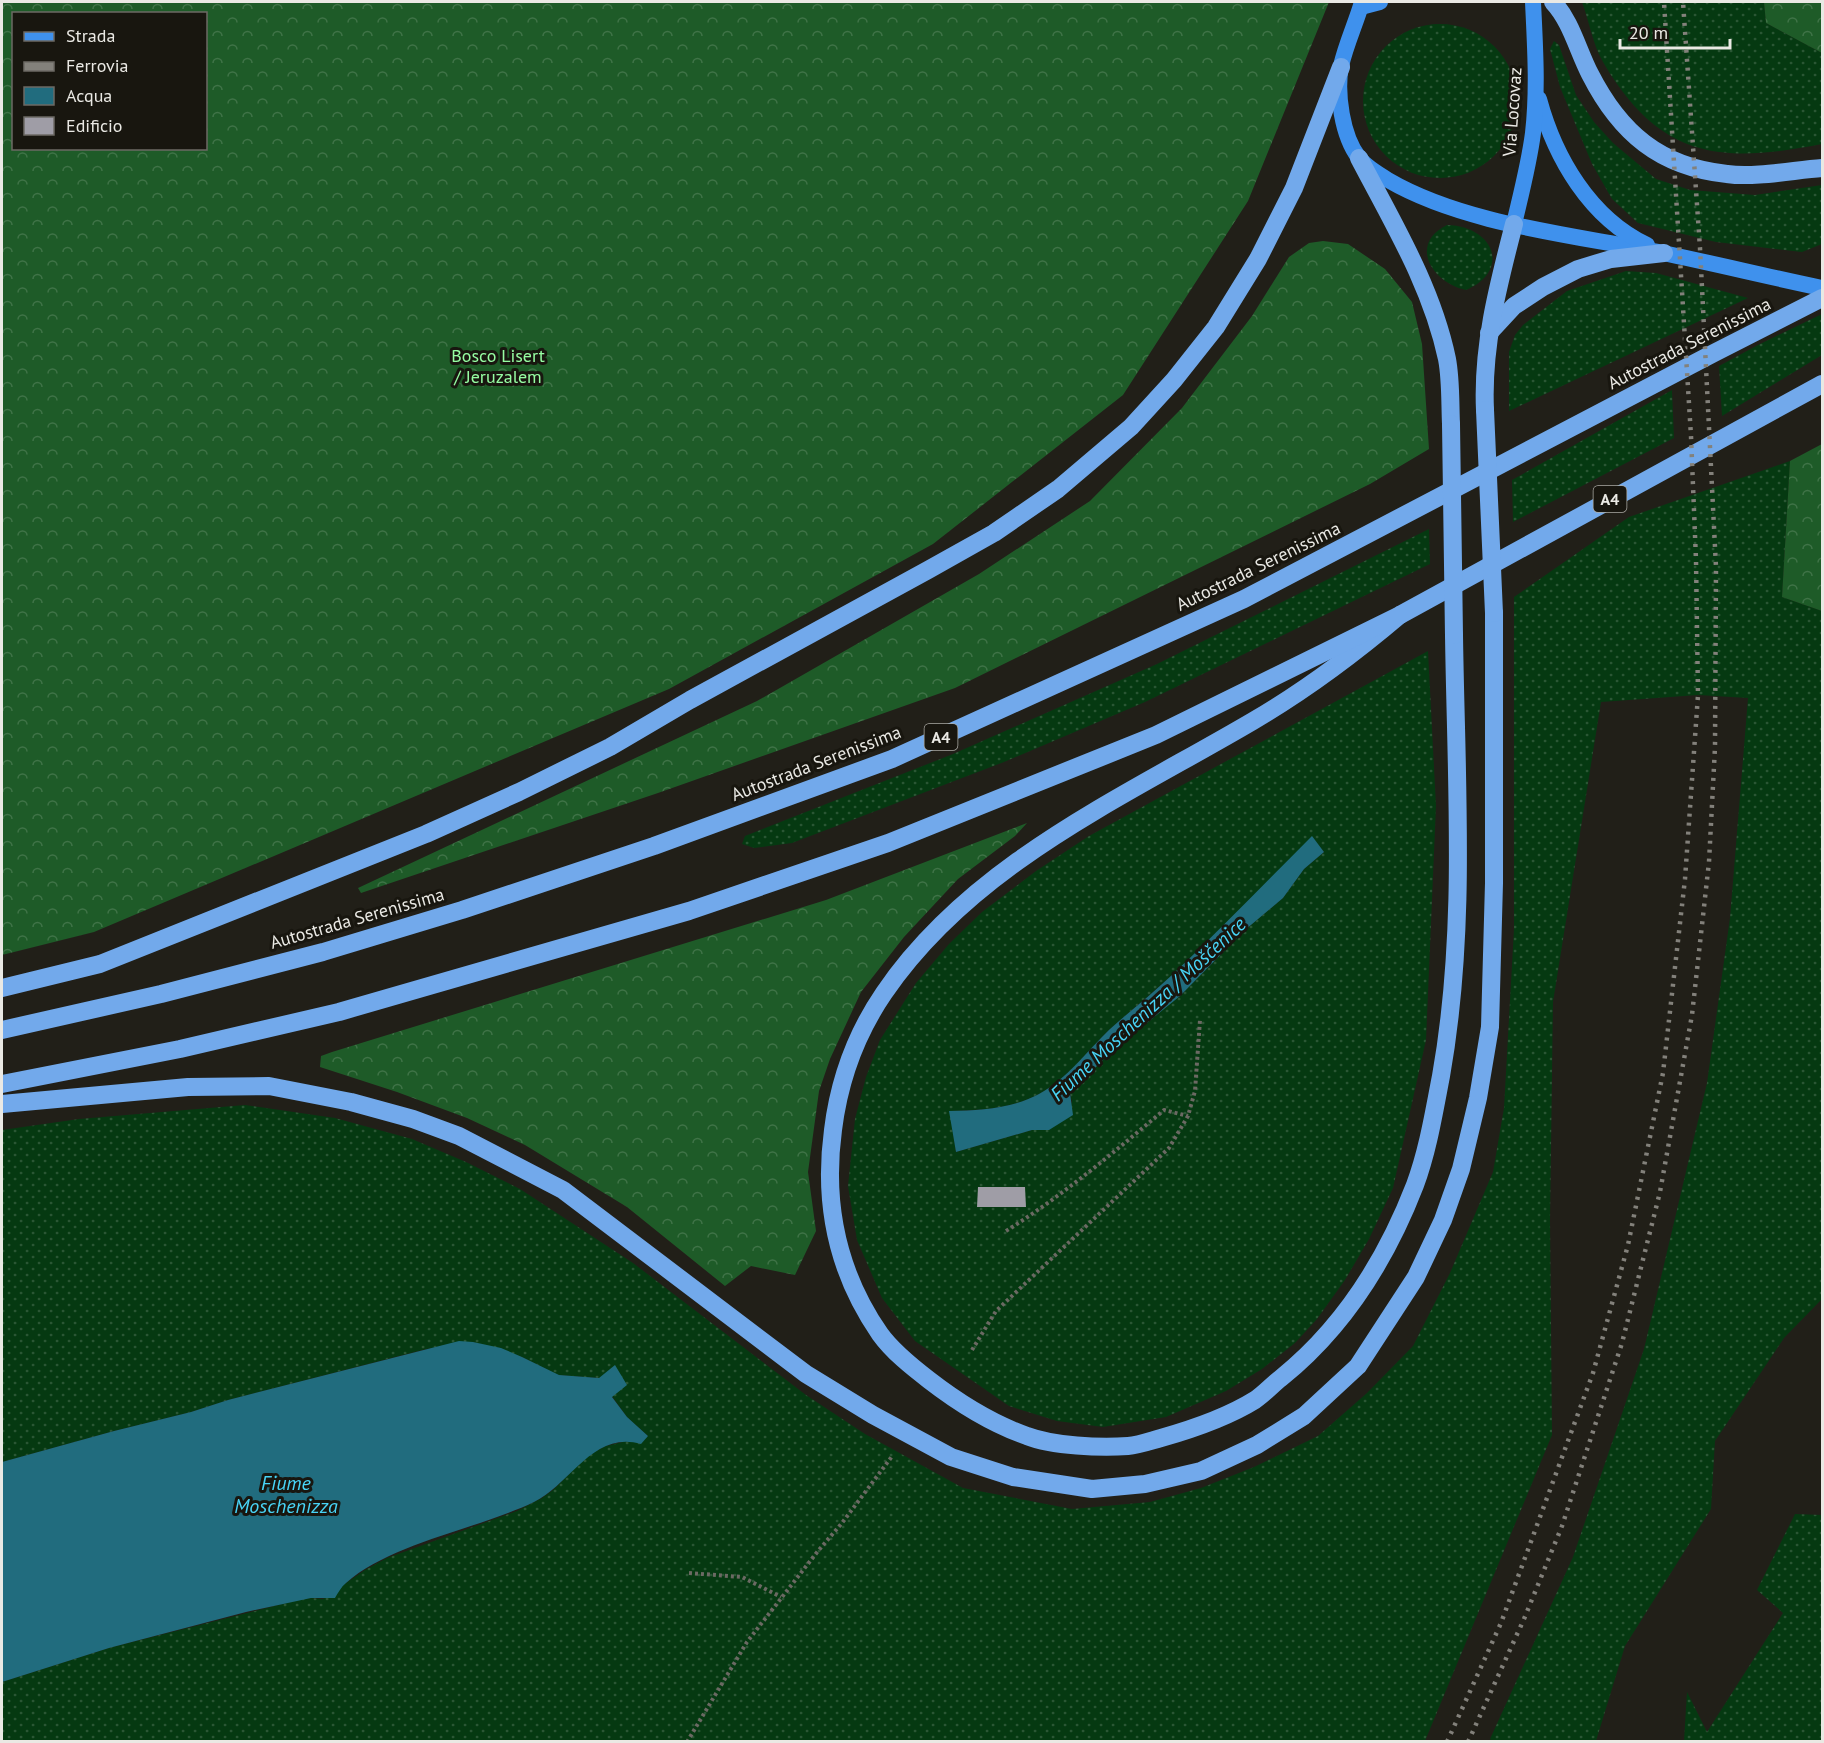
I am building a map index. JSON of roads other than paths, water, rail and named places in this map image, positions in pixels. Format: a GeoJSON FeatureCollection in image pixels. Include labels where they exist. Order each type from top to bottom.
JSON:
{"type":"FeatureCollection","features":[{"type":"Feature","properties":{"kind":"highway"},"geometry":{"type":"LineString","coordinates":[[1552,2],[1561,12],[1590,75],[1621,122],[1647,146],[1665,158],[1685,166],[1728,175],[1822,168]]}},
{"type":"Feature","properties":{"kind":"highway"},"geometry":{"type":"LineString","coordinates":[[2,988],[100,964],[426,834],[519,792],[610,747],[690,700],[994,533],[1058,489],[1131,427],[1174,380],[1216,327],[1258,259],[1294,188],[1341,67]]}},
{"type":"Feature","properties":{"kind":"highway"},"geometry":{"type":"LineString","coordinates":[[1359,158],[1415,266],[1435,312],[1448,362],[1451,424],[1458,904],[1455,963],[1447,1039],[1432,1125],[1416,1182],[1375,1270],[1342,1318],[1301,1362],[1255,1400],[1208,1424],[1131,1446],[1084,1446],[1031,1438],[962,1406],[908,1364],[882,1336],[848,1276],[833,1222],[828,1184],[830,1147],[837,1097],[853,1050],[882,996],[926,938],[970,897],[1065,829],[1260,717],[1352,656],[1400,615]]}},
{"type":"Feature","properties":{"kind":"highway"},"geometry":{"type":"LineString","coordinates":[[2,1104],[188,1087],[269,1086],[351,1102],[413,1119],[459,1136],[562,1190],[806,1374],[873,1415],[951,1457],[1013,1477],[1092,1489],[1146,1484],[1202,1471],[1257,1445],[1304,1416],[1358,1366],[1416,1277],[1443,1220],[1461,1169],[1478,1098],[1490,1027],[1494,884],[1494,613],[1483,380],[1489,333],[1514,224]]}},
{"type":"Feature","properties":{"kind":"highway"},"geometry":{"type":"LineString","coordinates":[[1489,333],[1514,306],[1543,287],[1578,269],[1611,259],[1664,253]]}},
{"type":"Feature","properties":{"kind":"highway","name":"Autostrada Serenissima"},"geometry":{"type":"LineString","coordinates":[[2,1030],[160,994],[311,955],[462,910],[654,846],[892,759],[1244,599],[1822,298]]}},
{"type":"Feature","properties":{"kind":"highway","name":"A4"},"geometry":{"type":"LineString","coordinates":[[2,1084],[180,1049],[339,1012],[689,911],[888,843],[1156,735],[1400,615],[1822,384]]}},
{"type":"Feature","properties":{"kind":"main road"},"geometry":{"type":"LineString","coordinates":[[1380,2],[1361,4],[1341,67],[1340,106],[1347,133],[1359,158],[1378,174],[1441,205],[1514,224],[1664,253],[1822,288]]}},
{"type":"Feature","properties":{"kind":"main road","name":"Via Locovaz"},"geometry":{"type":"LineString","coordinates":[[1514,224],[1527,171],[1533,133],[1535,84],[1533,2]]}},
{"type":"Feature","properties":{"kind":"main road"},"geometry":{"type":"LineString","coordinates":[[1535,84],[1552,137],[1588,200],[1620,230],[1664,253]]}},
{"type":"Feature","properties":{"kind":"water","name":"Fiume Moschenizza / Moščenice"},"geometry":{"type":"Polygon","coordinates":[[[1312,836],[1324,852],[1304,869],[1283,898],[1245,930],[1180,996],[1110,1053],[1070,1093],[1073,1115],[1049,1130],[1032,1130],[956,1152],[949,1111],[984,1109],[1017,1103],[1039,1094],[1059,1081],[1110,1029],[1190,958],[1312,836]]]}},
{"type":"Feature","properties":{"kind":"water","name":"Fiume Moschenizza"},"geometry":{"type":"Polygon","coordinates":[[[459,1341],[501,1348],[559,1375],[599,1378],[615,1365],[627,1385],[612,1397],[627,1417],[648,1436],[641,1444],[624,1442],[609,1445],[596,1452],[547,1494],[534,1502],[386,1557],[346,1583],[335,1598],[311,1598],[246,1612],[109,1648],[2,1682],[2,1462],[228,1400],[459,1341]]]}},
{"type":"Feature","properties":{"kind":"railway"},"geometry":{"type":"LineString","coordinates":[[1447,1742],[1501,1623],[1593,1373],[1628,1245],[1663,1073],[1685,879],[1698,695],[1691,436],[1664,2]]}},
{"type":"Feature","properties":{"kind":"railway"},"geometry":{"type":"LineString","coordinates":[[1468,1742],[1524,1619],[1562,1526],[1622,1343],[1660,1192],[1692,1015],[1709,862],[1715,747],[1716,567],[1700,248],[1683,2]]}},
{"type":"Feature","properties":{"kind":"park label","name":"Bosco Lisert / Jeruzalem"},"geometry":{"type":"Point","coordinates":[498,365]}}]}
